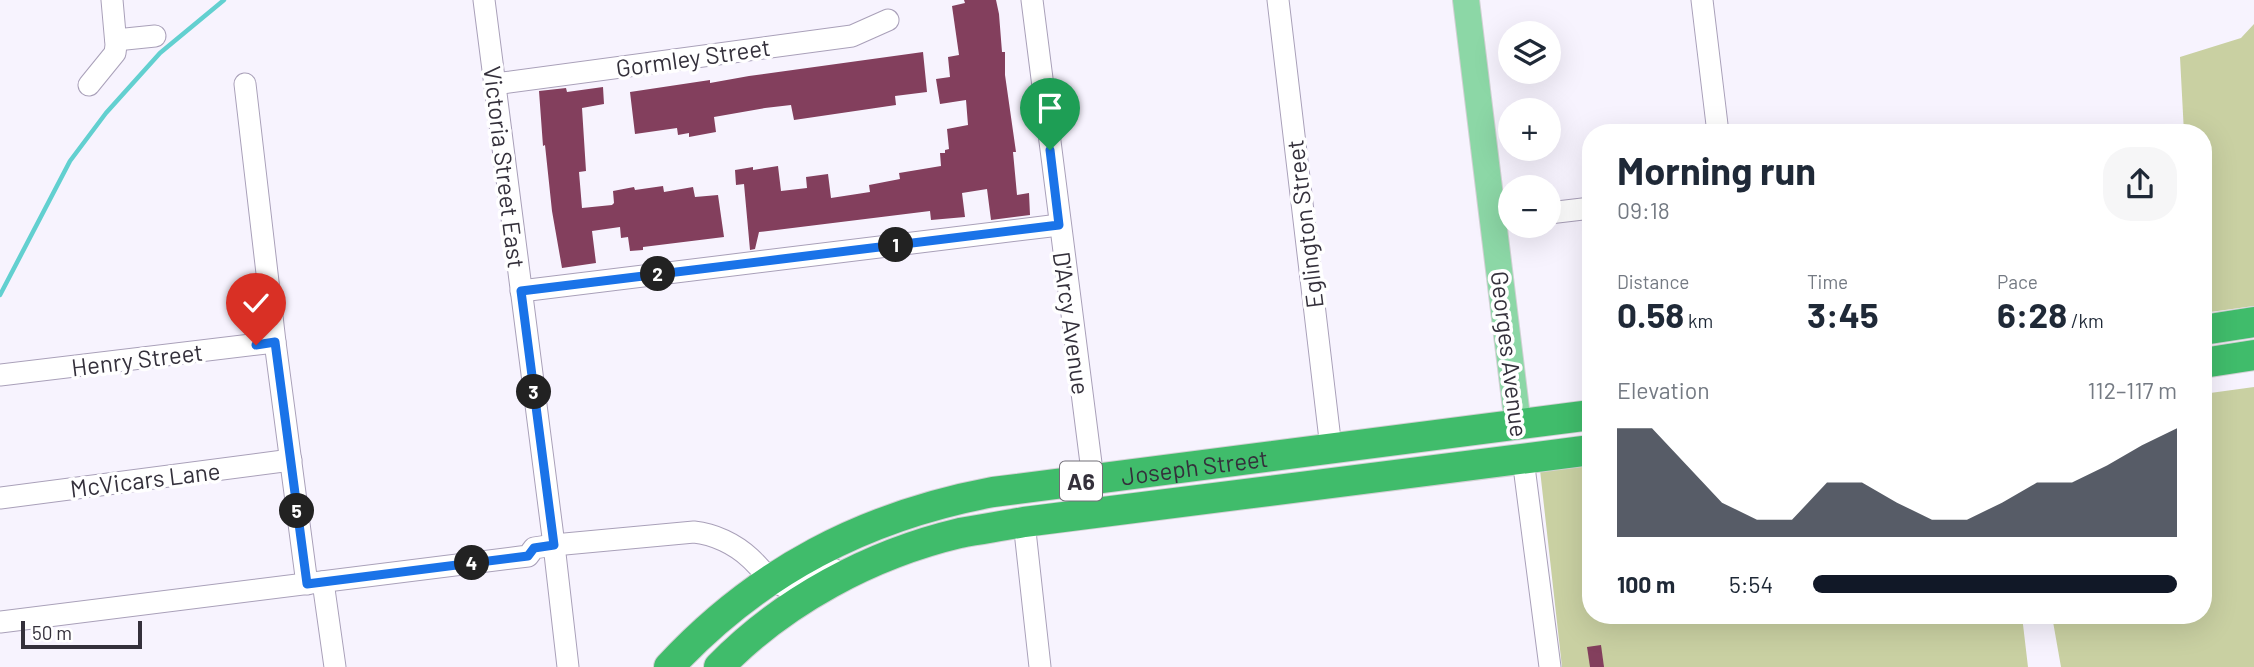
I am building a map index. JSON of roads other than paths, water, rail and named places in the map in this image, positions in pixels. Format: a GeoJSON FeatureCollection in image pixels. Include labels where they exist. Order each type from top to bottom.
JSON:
{"type":"FeatureCollection","features":[{"type":"Feature","properties":{"kind":"highway"},"geometry":{"type":"LineString","coordinates":[[2212,329],[2254,322]]}},
{"type":"Feature","properties":{"kind":"highway"},"geometry":{"type":"LineString","coordinates":[[2212,362],[2254,355]]}},
{"type":"Feature","properties":{"kind":"highway","name":"Joseph Street"},"geometry":{"type":"LineString","coordinates":[[765,574],[859,531],[928,506],[993,492],[1582,416]]}},
{"type":"Feature","properties":{"kind":"highway","name":"Georges Avenue"},"geometry":{"type":"LineString","coordinates":[[1518,425],[1523,459]]}},
{"type":"Feature","properties":{"kind":"highway","name":"Joseph Street"},"geometry":{"type":"LineString","coordinates":[[851,573],[912,548],[959,534],[1024,522],[1582,451]]}},
{"type":"Feature","properties":{"kind":"highway","name":"A6"},"geometry":{"type":"LineString","coordinates":[[719,667],[782,614],[851,573]]}},
{"type":"Feature","properties":{"kind":"highway","name":"A6"},"geometry":{"type":"LineString","coordinates":[[669,667],[765,574]]}},
{"type":"Feature","properties":{"kind":"main road","name":"Georges Avenue"},"geometry":{"type":"LineString","coordinates":[[1466,0],[1498,200]]}},
{"type":"Feature","properties":{"kind":"main road","name":"Georges Avenue"},"geometry":{"type":"LineString","coordinates":[[1503,238],[1518,425]]}},
{"type":"Feature","properties":{"kind":"street"},"geometry":{"type":"LineString","coordinates":[[89,85],[112,59],[116,40],[112,0]]}},
{"type":"Feature","properties":{"kind":"street","name":"Victoria Street East"},"geometry":{"type":"LineString","coordinates":[[484,0],[568,667]]}},
{"type":"Feature","properties":{"kind":"street","name":"D'Arcy Avenue"},"geometry":{"type":"LineString","coordinates":[[1032,0],[1093,479]]}},
{"type":"Feature","properties":{"kind":"street","name":"Eglington Street"},"geometry":{"type":"LineString","coordinates":[[1278,0],[1331,449]]}},
{"type":"Feature","properties":{"kind":"street"},"geometry":{"type":"LineString","coordinates":[[1702,0],[1717,124]]}},
{"type":"Feature","properties":{"kind":"street","name":"Gormley Street"},"geometry":{"type":"LineString","coordinates":[[495,84],[852,36],[888,20]]}},
{"type":"Feature","properties":{"kind":"street"},"geometry":{"type":"LineString","coordinates":[[116,40],[155,36]]}},
{"type":"Feature","properties":{"kind":"street"},"geometry":{"type":"LineString","coordinates":[[245,83],[291,460],[335,667]]}},
{"type":"Feature","properties":{"kind":"street"},"geometry":{"type":"LineString","coordinates":[[1561,212],[1582,209]]}},
{"type":"Feature","properties":{"kind":"street"},"geometry":{"type":"LineString","coordinates":[[521,291],[1059,225]]}},
{"type":"Feature","properties":{"kind":"street","name":"Henry Street"},"geometry":{"type":"LineString","coordinates":[[0,375],[275,342]]}},
{"type":"Feature","properties":{"kind":"street","name":"Georges Avenue"},"geometry":{"type":"LineString","coordinates":[[1523,459],[1550,667]]}},
{"type":"Feature","properties":{"kind":"street","name":"McVicars Lane"},"geometry":{"type":"LineString","coordinates":[[0,498],[291,460]]}},
{"type":"Feature","properties":{"kind":"street"},"geometry":{"type":"LineString","coordinates":[[1024,522],[1040,667]]}},
{"type":"Feature","properties":{"kind":"street"},"geometry":{"type":"LineString","coordinates":[[0,622],[528,556],[534,548],[555,552],[694,532],[723,540],[737,548],[751,558],[765,574]]}},
{"type":"Feature","properties":{"kind":"street","name":"Joseph Street"},"geometry":{"type":"LineString","coordinates":[[765,574],[785,587],[829,570],[851,573]]}},
{"type":"Feature","properties":{"kind":"waterway"},"geometry":{"type":"LineString","coordinates":[[0,295],[70,161],[106,113],[160,53],[224,0]]}}]}
